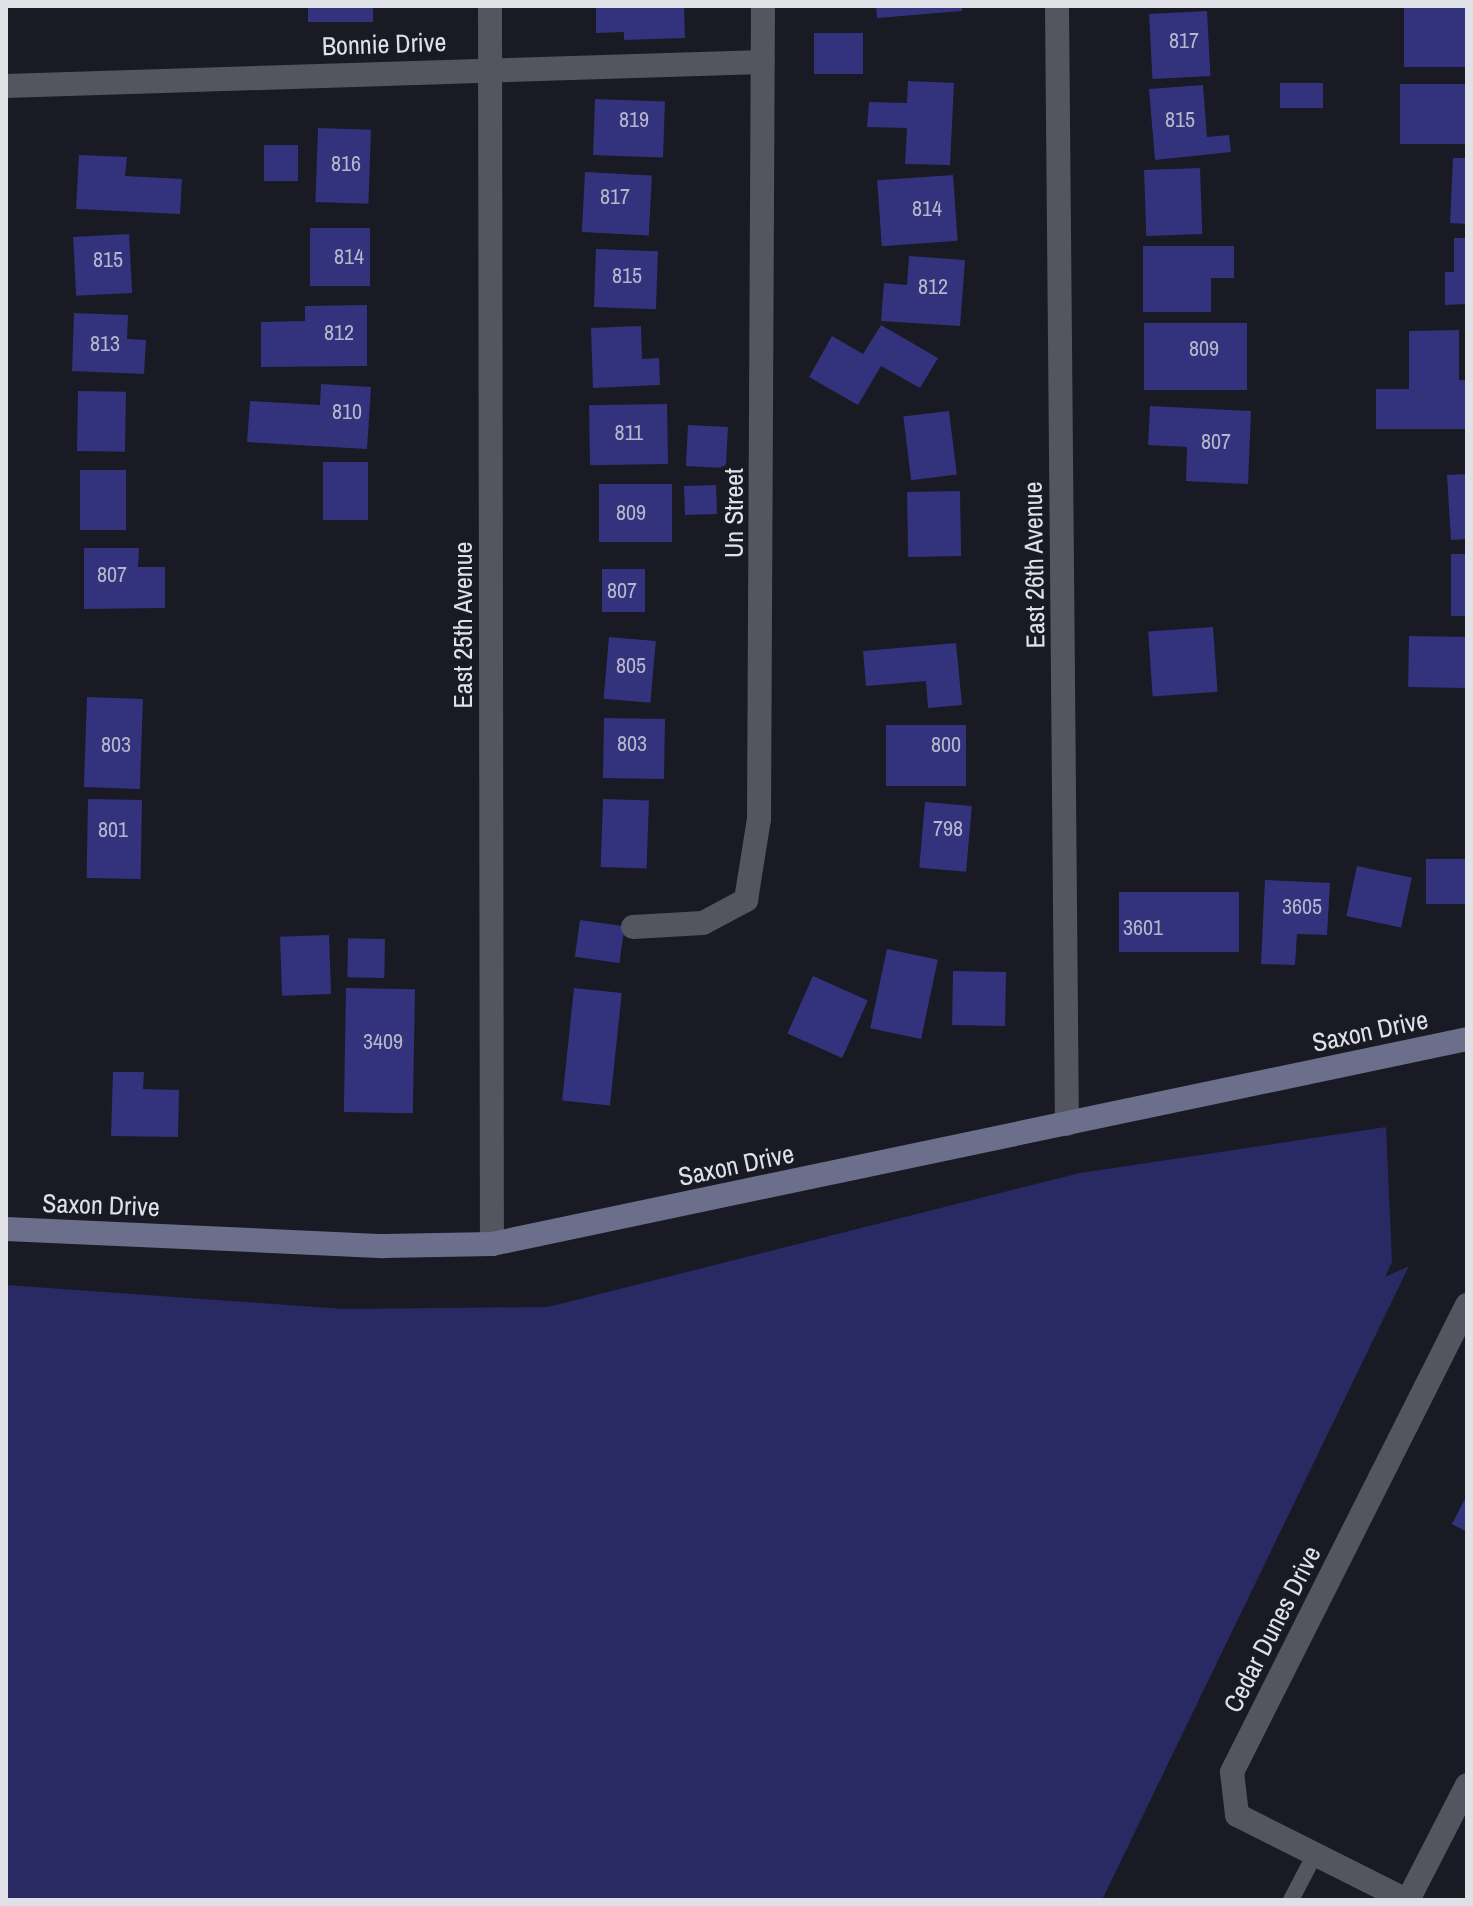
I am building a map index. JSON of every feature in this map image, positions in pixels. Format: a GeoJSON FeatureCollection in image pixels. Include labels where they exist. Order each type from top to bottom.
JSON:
{"type":"FeatureCollection","features":[{"type":"Feature","properties":{"kind":"street","name":"East 25th Avenue"},"geometry":{"type":"LineString","coordinates":[[490,6],[492,1244]]}},
{"type":"Feature","properties":{"kind":"street","name":"Un Street"},"geometry":{"type":"LineString","coordinates":[[633,927],[703,923],[746,900],[759,819],[763,6]]}},
{"type":"Feature","properties":{"kind":"street","name":"East 26th Avenue"},"geometry":{"type":"LineString","coordinates":[[1057,6],[1067,1124]]}},
{"type":"Feature","properties":{"kind":"street","name":"Bonnie Drive"},"geometry":{"type":"LineString","coordinates":[[6,86],[763,62]]}},
{"type":"Feature","properties":{"kind":"street","name":"Saxon Drive"},"geometry":{"type":"LineString","coordinates":[[6,1229],[384,1246],[492,1244],[1467,1039]]}},
{"type":"Feature","properties":{"kind":"street","name":"Cedar Dunes Drive"},"geometry":{"type":"LineString","coordinates":[[1467,1305],[1232,1772],[1237,1815],[1407,1900],[1467,1785]]}},
{"type":"Feature","properties":{"kind":"lane"},"geometry":{"type":"LineString","coordinates":[[1291,1900],[1315,1854]]}},
{"type":"Feature","properties":{"kind":"shaded area"},"geometry":{"type":"Polygon","coordinates":[[[1386,1127],[1392,1262],[1385,1277],[1409,1266],[1102,1900],[6,1900],[6,1285],[344,1309],[548,1307],[1080,1173],[1386,1127]]]}},
{"type":"Feature","properties":{"kind":"building"},"geometry":{"type":"Polygon","coordinates":[[[308,6],[373,6],[373,22],[308,22],[308,6]]]}},
{"type":"Feature","properties":{"kind":"building"},"geometry":{"type":"Polygon","coordinates":[[[596,6],[684,6],[685,38],[624,40],[624,32],[596,33],[596,6]]]}},
{"type":"Feature","properties":{"kind":"building"},"geometry":{"type":"Polygon","coordinates":[[[876,6],[962,6],[962,11],[877,18],[876,6]]]}},
{"type":"Feature","properties":{"kind":"building"},"geometry":{"type":"Polygon","coordinates":[[[1404,6],[1467,6],[1467,67],[1404,67],[1404,6]]]}},
{"type":"Feature","properties":{"kind":"building"},"geometry":{"type":"Polygon","coordinates":[[[1207,11],[1210,76],[1152,79],[1149,14],[1207,11]]]}},
{"type":"Feature","properties":{"kind":"building"},"geometry":{"type":"Polygon","coordinates":[[[814,33],[863,33],[863,74],[814,74],[814,33]]]}},
{"type":"Feature","properties":{"kind":"building"},"geometry":{"type":"Polygon","coordinates":[[[908,81],[954,83],[950,165],[905,164],[907,128],[867,127],[869,102],[907,103],[908,81]]]}},
{"type":"Feature","properties":{"kind":"building"},"geometry":{"type":"Polygon","coordinates":[[[1280,83],[1323,83],[1323,108],[1280,108],[1280,83]]]}},
{"type":"Feature","properties":{"kind":"building"},"geometry":{"type":"Polygon","coordinates":[[[1400,84],[1467,84],[1467,144],[1400,144],[1400,84]]]}},
{"type":"Feature","properties":{"kind":"building"},"geometry":{"type":"Polygon","coordinates":[[[1203,85],[1207,137],[1229,135],[1231,152],[1155,160],[1149,89],[1203,85]]]}},
{"type":"Feature","properties":{"kind":"building"},"geometry":{"type":"Polygon","coordinates":[[[595,99],[665,101],[663,157],[593,155],[595,99]]]}},
{"type":"Feature","properties":{"kind":"building"},"geometry":{"type":"Polygon","coordinates":[[[318,128],[371,130],[368,204],[315,202],[318,128]]]}},
{"type":"Feature","properties":{"kind":"building"},"geometry":{"type":"Polygon","coordinates":[[[264,145],[298,145],[298,181],[264,181],[264,145]]]}},
{"type":"Feature","properties":{"kind":"building"},"geometry":{"type":"Polygon","coordinates":[[[79,155],[127,157],[125,176],[182,179],[180,214],[76,209],[79,155]]]}},
{"type":"Feature","properties":{"kind":"building"},"geometry":{"type":"Polygon","coordinates":[[[1453,158],[1467,158],[1467,224],[1450,223],[1453,158]]]}},
{"type":"Feature","properties":{"kind":"building"},"geometry":{"type":"Polygon","coordinates":[[[1200,168],[1202,234],[1146,236],[1144,170],[1200,168]]]}},
{"type":"Feature","properties":{"kind":"building"},"geometry":{"type":"Polygon","coordinates":[[[585,172],[652,176],[649,235],[582,232],[585,172]]]}},
{"type":"Feature","properties":{"kind":"building"},"geometry":{"type":"Polygon","coordinates":[[[953,175],[958,241],[882,246],[877,180],[953,175]]]}},
{"type":"Feature","properties":{"kind":"building"},"geometry":{"type":"Polygon","coordinates":[[[310,228],[370,228],[370,286],[310,286],[310,228]]]}},
{"type":"Feature","properties":{"kind":"building"},"geometry":{"type":"Polygon","coordinates":[[[129,234],[132,293],[76,296],[73,237],[129,234]]]}},
{"type":"Feature","properties":{"kind":"building"},"geometry":{"type":"Polygon","coordinates":[[[1454,238],[1467,238],[1467,304],[1445,305],[1445,272],[1454,272],[1454,238]]]}},
{"type":"Feature","properties":{"kind":"building"},"geometry":{"type":"Polygon","coordinates":[[[1143,246],[1234,246],[1234,278],[1211,278],[1211,312],[1143,312],[1143,246]]]}},
{"type":"Feature","properties":{"kind":"building"},"geometry":{"type":"Polygon","coordinates":[[[596,249],[658,251],[656,309],[594,307],[596,249]]]}},
{"type":"Feature","properties":{"kind":"building"},"geometry":{"type":"Polygon","coordinates":[[[909,256],[965,260],[960,326],[881,321],[884,283],[907,285],[909,256]]]}},
{"type":"Feature","properties":{"kind":"building"},"geometry":{"type":"Polygon","coordinates":[[[367,305],[367,366],[261,367],[261,322],[305,321],[305,306],[367,305]]]}},
{"type":"Feature","properties":{"kind":"building"},"geometry":{"type":"Polygon","coordinates":[[[74,313],[128,315],[127,339],[146,340],[144,374],[72,371],[74,313]]]}},
{"type":"Feature","properties":{"kind":"building"},"geometry":{"type":"Polygon","coordinates":[[[1144,323],[1247,323],[1247,390],[1144,390],[1144,323]]]}},
{"type":"Feature","properties":{"kind":"building"},"geometry":{"type":"Polygon","coordinates":[[[881,325],[938,358],[920,388],[881,366],[858,405],[809,377],[832,336],[863,354],[881,325]]]}},
{"type":"Feature","properties":{"kind":"building"},"geometry":{"type":"Polygon","coordinates":[[[641,326],[642,359],[659,358],[660,385],[593,388],[591,328],[641,326]]]}},
{"type":"Feature","properties":{"kind":"building"},"geometry":{"type":"Polygon","coordinates":[[[1459,330],[1459,380],[1467,380],[1467,429],[1376,429],[1376,389],[1409,389],[1409,331],[1459,330]]]}},
{"type":"Feature","properties":{"kind":"building"},"geometry":{"type":"Polygon","coordinates":[[[321,384],[371,387],[367,449],[247,442],[250,401],[320,405],[321,384]]]}},
{"type":"Feature","properties":{"kind":"building"},"geometry":{"type":"Polygon","coordinates":[[[78,391],[126,392],[125,452],[77,451],[78,391]]]}},
{"type":"Feature","properties":{"kind":"building"},"geometry":{"type":"Polygon","coordinates":[[[667,404],[668,464],[590,465],[589,405],[667,404]]]}},
{"type":"Feature","properties":{"kind":"building"},"geometry":{"type":"Polygon","coordinates":[[[1150,406],[1251,411],[1248,484],[1186,481],[1187,447],[1148,445],[1150,406]]]}},
{"type":"Feature","properties":{"kind":"building"},"geometry":{"type":"Polygon","coordinates":[[[949,411],[957,475],[911,480],[903,417],[949,411]]]}},
{"type":"Feature","properties":{"kind":"building"},"geometry":{"type":"Polygon","coordinates":[[[688,425],[728,427],[726,468],[686,466],[688,425]]]}},
{"type":"Feature","properties":{"kind":"building"},"geometry":{"type":"Polygon","coordinates":[[[323,462],[368,462],[368,520],[323,520],[323,462]]]}},
{"type":"Feature","properties":{"kind":"building"},"geometry":{"type":"Polygon","coordinates":[[[80,470],[126,470],[126,530],[80,530],[80,470]]]}},
{"type":"Feature","properties":{"kind":"building"},"geometry":{"type":"Polygon","coordinates":[[[1467,474],[1467,539],[1451,540],[1447,475],[1467,474]]]}},
{"type":"Feature","properties":{"kind":"building"},"geometry":{"type":"Polygon","coordinates":[[[599,484],[672,484],[672,542],[599,542],[599,484]]]}},
{"type":"Feature","properties":{"kind":"building"},"geometry":{"type":"Polygon","coordinates":[[[716,485],[717,514],[685,515],[684,486],[716,485]]]}},
{"type":"Feature","properties":{"kind":"building"},"geometry":{"type":"Polygon","coordinates":[[[960,491],[961,556],[908,557],[907,492],[960,491]]]}},
{"type":"Feature","properties":{"kind":"building"},"geometry":{"type":"Polygon","coordinates":[[[84,548],[139,548],[138,567],[165,567],[165,608],[84,609],[84,548]]]}},
{"type":"Feature","properties":{"kind":"building"},"geometry":{"type":"Polygon","coordinates":[[[1451,554],[1467,554],[1467,616],[1451,616],[1451,554]]]}},
{"type":"Feature","properties":{"kind":"building"},"geometry":{"type":"Polygon","coordinates":[[[602,569],[645,569],[645,612],[602,612],[602,569]]]}},
{"type":"Feature","properties":{"kind":"building"},"geometry":{"type":"Polygon","coordinates":[[[1213,627],[1218,692],[1153,696],[1148,632],[1213,627]]]}},
{"type":"Feature","properties":{"kind":"building"},"geometry":{"type":"Polygon","coordinates":[[[1409,636],[1467,637],[1466,688],[1408,687],[1409,636]]]}},
{"type":"Feature","properties":{"kind":"building"},"geometry":{"type":"Polygon","coordinates":[[[609,637],[656,641],[650,703],[604,699],[609,637]]]}},
{"type":"Feature","properties":{"kind":"building"},"geometry":{"type":"Polygon","coordinates":[[[956,643],[962,705],[928,708],[926,681],[866,686],[863,651],[956,643]]]}},
{"type":"Feature","properties":{"kind":"building"},"geometry":{"type":"Polygon","coordinates":[[[87,697],[143,699],[140,789],[84,787],[87,697]]]}},
{"type":"Feature","properties":{"kind":"building"},"geometry":{"type":"Polygon","coordinates":[[[604,718],[665,719],[664,779],[603,778],[604,718]]]}},
{"type":"Feature","properties":{"kind":"building"},"geometry":{"type":"Polygon","coordinates":[[[886,725],[966,725],[966,786],[886,786],[886,725]]]}},
{"type":"Feature","properties":{"kind":"building"},"geometry":{"type":"Polygon","coordinates":[[[88,799],[142,800],[141,879],[87,878],[88,799]]]}},
{"type":"Feature","properties":{"kind":"building"},"geometry":{"type":"Polygon","coordinates":[[[603,799],[649,801],[647,869],[601,867],[603,799]]]}},
{"type":"Feature","properties":{"kind":"building"},"geometry":{"type":"Polygon","coordinates":[[[925,802],[972,806],[966,872],[919,868],[925,802]]]}},
{"type":"Feature","properties":{"kind":"building"},"geometry":{"type":"Polygon","coordinates":[[[1426,859],[1467,859],[1467,904],[1426,904],[1426,859]]]}},
{"type":"Feature","properties":{"kind":"building"},"geometry":{"type":"Polygon","coordinates":[[[1357,866],[1412,878],[1401,928],[1346,916],[1357,866]]]}},
{"type":"Feature","properties":{"kind":"building"},"geometry":{"type":"Polygon","coordinates":[[[1265,880],[1330,883],[1327,935],[1297,934],[1295,965],[1261,964],[1265,880]]]}},
{"type":"Feature","properties":{"kind":"building"},"geometry":{"type":"Polygon","coordinates":[[[1119,892],[1239,892],[1239,952],[1119,952],[1119,892]]]}},
{"type":"Feature","properties":{"kind":"building"},"geometry":{"type":"Polygon","coordinates":[[[580,920],[625,926],[619,963],[575,957],[580,920]]]}},
{"type":"Feature","properties":{"kind":"building"},"geometry":{"type":"Polygon","coordinates":[[[329,935],[331,994],[282,996],[280,937],[329,935]]]}},
{"type":"Feature","properties":{"kind":"building"},"geometry":{"type":"Polygon","coordinates":[[[348,938],[385,939],[384,978],[347,977],[348,938]]]}},
{"type":"Feature","properties":{"kind":"building"},"geometry":{"type":"Polygon","coordinates":[[[887,949],[938,960],[921,1039],[870,1028],[887,949]]]}},
{"type":"Feature","properties":{"kind":"building"},"geometry":{"type":"Polygon","coordinates":[[[953,971],[1006,972],[1005,1026],[952,1025],[953,971]]]}},
{"type":"Feature","properties":{"kind":"building"},"geometry":{"type":"Polygon","coordinates":[[[813,976],[868,1000],[842,1058],[787,1034],[813,976]]]}},
{"type":"Feature","properties":{"kind":"building"},"geometry":{"type":"Polygon","coordinates":[[[346,988],[415,989],[413,1113],[344,1112],[346,988]]]}},
{"type":"Feature","properties":{"kind":"building"},"geometry":{"type":"Polygon","coordinates":[[[574,988],[622,993],[610,1105],[562,1100],[574,988]]]}},
{"type":"Feature","properties":{"kind":"building"},"geometry":{"type":"Polygon","coordinates":[[[113,1072],[144,1072],[143,1089],[179,1090],[178,1137],[111,1136],[113,1072]]]}},
{"type":"Feature","properties":{"kind":"building"},"geometry":{"type":"Polygon","coordinates":[[[1467,1495],[1467,1532],[1452,1524],[1467,1495]]]}}]}
